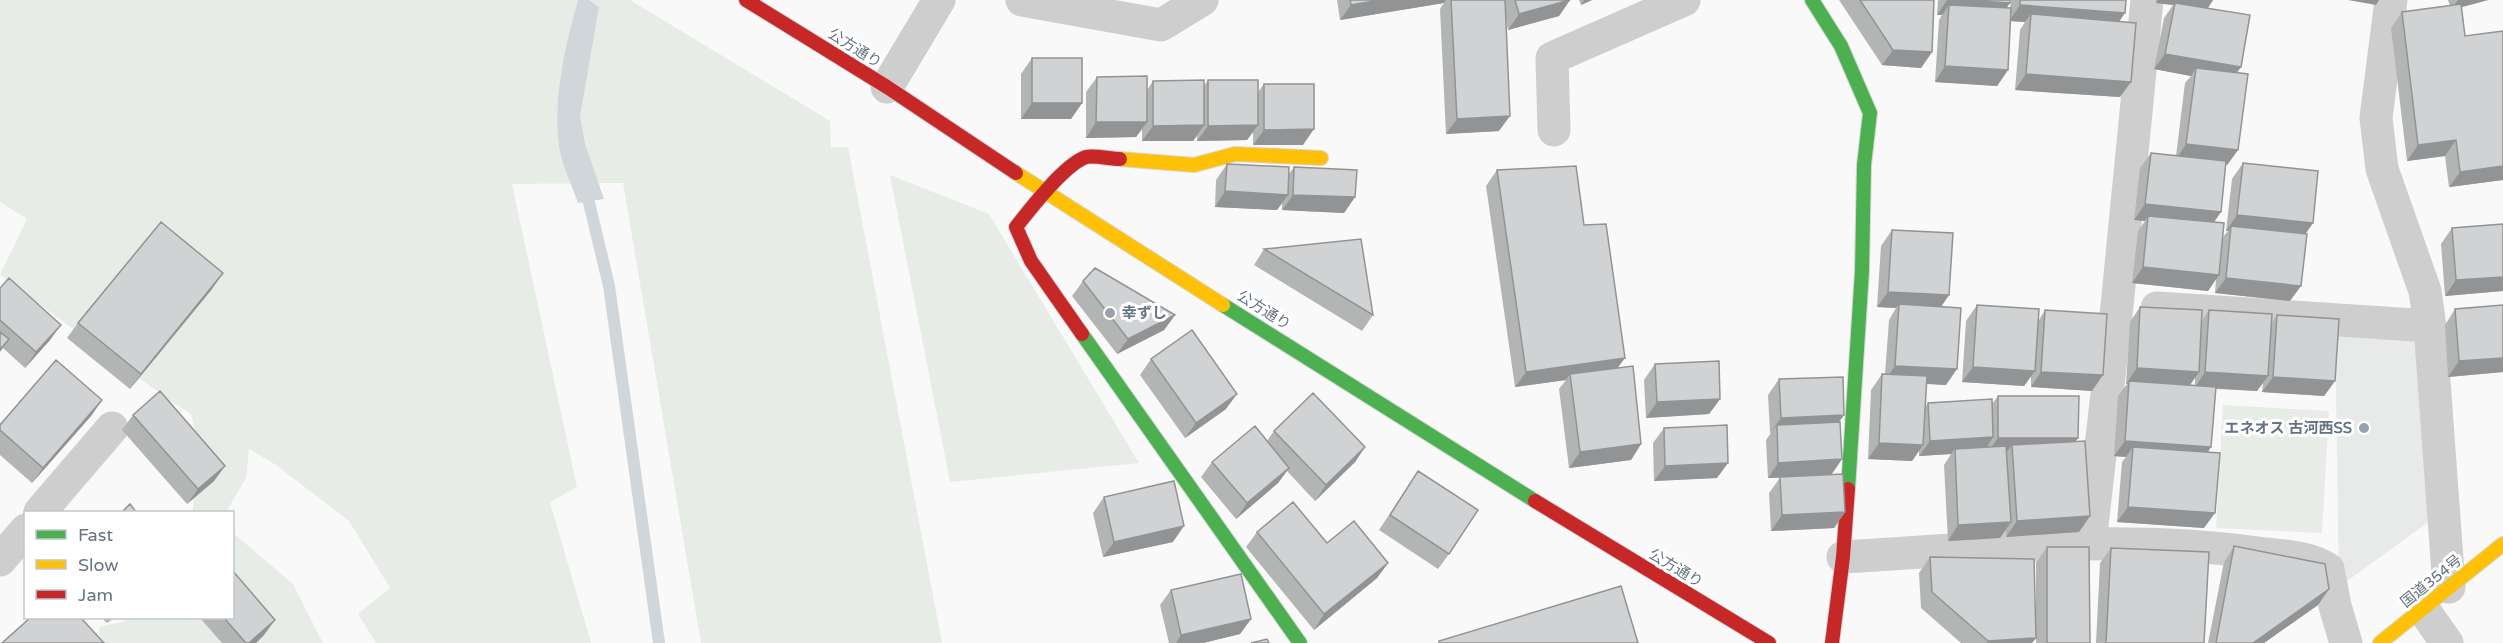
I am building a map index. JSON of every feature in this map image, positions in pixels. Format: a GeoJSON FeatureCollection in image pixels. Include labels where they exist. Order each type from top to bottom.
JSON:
{"type":"FeatureCollection","features":[{"type":"Feature","properties":{"kind":"main road","name":"公方通り"},"geometry":{"type":"LineString","coordinates":[[746,0],[887,87],[1044,193],[1612,549],[1768,643]]}},
{"type":"Feature","properties":{"kind":"main road"},"geometry":{"type":"LineString","coordinates":[[1812,0],[1841,46],[1870,112],[1864,165],[1862,271],[1843,557],[1832,643]]}},
{"type":"Feature","properties":{"kind":"main road"},"geometry":{"type":"LineString","coordinates":[[1300,643],[1031,261],[1016,227],[1044,193],[1073,165],[1087,157],[1194,165],[1235,154],[1321,158]]}},
{"type":"Feature","properties":{"kind":"main road","name":"国道354号"},"geometry":{"type":"LineString","coordinates":[[2380,643],[2503,544]]}},
{"type":"Feature","properties":{"kind":"street"},"geometry":{"type":"LineString","coordinates":[[887,87],[939,0]]}},
{"type":"Feature","properties":{"kind":"street"},"geometry":{"type":"LineString","coordinates":[[1022,0],[1161,25],[1202,0]]}},
{"type":"Feature","properties":{"kind":"street"},"geometry":{"type":"LineString","coordinates":[[1554,130],[1552,58],[1684,0]]}},
{"type":"Feature","properties":{"kind":"street"},"geometry":{"type":"LineString","coordinates":[[2090,543],[2118,306],[2147,0]]}},
{"type":"Feature","properties":{"kind":"street"},"geometry":{"type":"LineString","coordinates":[[2391,0],[2376,117],[2382,169],[2425,291],[2430,326],[2449,587]]}},
{"type":"Feature","properties":{"kind":"street"},"geometry":{"type":"LineString","coordinates":[[2118,306],[2430,326]]}},
{"type":"Feature","properties":{"kind":"street"},"geometry":{"type":"LineString","coordinates":[[42,511],[112,428]]}},
{"type":"Feature","properties":{"kind":"street"},"geometry":{"type":"LineString","coordinates":[[0,560],[24,532]]}},
{"type":"Feature","properties":{"kind":"street"},"geometry":{"type":"LineString","coordinates":[[1843,557],[2090,543],[2207,546],[2317,562],[2328,569],[2335,606],[2346,643]]}},
{"type":"Feature","properties":{"kind":"street"},"geometry":{"type":"LineString","coordinates":[[2423,609],[2452,642]]}},
{"type":"Feature","properties":{"kind":"shaded area"},"geometry":{"type":"Polygon","coordinates":[[[0,0],[630,0],[830,121],[831,147],[848,147],[942,643],[701,643],[623,183],[512,184],[577,487],[550,502],[591,643],[376,643],[358,614],[390,588],[349,521],[276,465],[249,449],[246,478],[227,511],[193,511],[194,426],[191,414],[0,275],[27,219],[0,202],[0,0]]]}},
{"type":"Feature","properties":{"kind":"shaded area"},"geometry":{"type":"Polygon","coordinates":[[[578,0],[589,0],[599,7],[580,116],[585,144],[604,199],[578,203],[560,153],[558,109],[561,72],[578,0]]]}},
{"type":"Feature","properties":{"kind":"shaded area"},"geometry":{"type":"Polygon","coordinates":[[[890,175],[989,214],[1139,463],[950,482],[890,175]]]}},
{"type":"Feature","properties":{"kind":"shaded area"},"geometry":{"type":"Polygon","coordinates":[[[2428,326],[2431,520],[2339,587],[2335,328],[2428,326]]]}},
{"type":"Feature","properties":{"kind":"shaded area"},"geometry":{"type":"Polygon","coordinates":[[[2223,405],[2329,411],[2322,533],[2216,528],[2223,405]]]}},
{"type":"Feature","properties":{"kind":"shaded area"},"geometry":{"type":"Polygon","coordinates":[[[234,534],[293,584],[323,643],[101,643],[99,627],[134,619],[234,619],[234,534]]]}},
{"type":"Feature","properties":{"kind":"building"},"geometry":{"type":"Polygon","coordinates":[[[1350,0],[1380,0],[1351,5],[1350,0]]]}},
{"type":"Feature","properties":{"kind":"building"},"geometry":{"type":"Polygon","coordinates":[[[1451,0],[1505,0],[1510,116],[1457,119],[1451,0]]]}},
{"type":"Feature","properties":{"kind":"building"},"geometry":{"type":"Polygon","coordinates":[[[1515,0],[1570,0],[1519,14],[1515,0]]]}},
{"type":"Feature","properties":{"kind":"building"},"geometry":{"type":"Polygon","coordinates":[[[1860,0],[1934,0],[1932,52],[1893,50],[1860,0]]]}},
{"type":"Feature","properties":{"kind":"building"},"geometry":{"type":"Polygon","coordinates":[[[1963,0],[2010,0],[2010,3],[1963,0]]]}},
{"type":"Feature","properties":{"kind":"building"},"geometry":{"type":"Polygon","coordinates":[[[2020,0],[2126,0],[2125,13],[2020,5],[2020,0]]]}},
{"type":"Feature","properties":{"kind":"building"},"geometry":{"type":"Polygon","coordinates":[[[2175,3],[2250,15],[2241,67],[2165,54],[2175,3]]]}},
{"type":"Feature","properties":{"kind":"building"},"geometry":{"type":"Polygon","coordinates":[[[2461,4],[2465,36],[2503,31],[2503,166],[2460,172],[2456,140],[2418,145],[2402,12],[2461,4]]]}},
{"type":"Feature","properties":{"kind":"building"},"geometry":{"type":"Polygon","coordinates":[[[1949,5],[2011,8],[2008,70],[1945,66],[1949,5]]]}},
{"type":"Feature","properties":{"kind":"building"},"geometry":{"type":"Polygon","coordinates":[[[2031,14],[2136,23],[2131,82],[2026,74],[2031,14]]]}},
{"type":"Feature","properties":{"kind":"building"},"geometry":{"type":"Polygon","coordinates":[[[1032,58],[1082,58],[1082,103],[1032,103],[1032,58]]]}},
{"type":"Feature","properties":{"kind":"building"},"geometry":{"type":"Polygon","coordinates":[[[2196,68],[2248,74],[2238,150],[2186,144],[2196,68]]]}},
{"type":"Feature","properties":{"kind":"building"},"geometry":{"type":"Polygon","coordinates":[[[1147,76],[1147,122],[1096,122],[1097,77],[1147,76]]]}},
{"type":"Feature","properties":{"kind":"building"},"geometry":{"type":"Polygon","coordinates":[[[1204,80],[1204,125],[1153,126],[1153,81],[1204,80]]]}},
{"type":"Feature","properties":{"kind":"building"},"geometry":{"type":"Polygon","coordinates":[[[1208,80],[1258,80],[1258,125],[1208,126],[1208,80]]]}},
{"type":"Feature","properties":{"kind":"building"},"geometry":{"type":"Polygon","coordinates":[[[1264,84],[1314,84],[1314,129],[1264,130],[1264,84]]]}},
{"type":"Feature","properties":{"kind":"building"},"geometry":{"type":"Polygon","coordinates":[[[2151,153],[2226,161],[2221,212],[2145,204],[2151,153]]]}},
{"type":"Feature","properties":{"kind":"building"},"geometry":{"type":"Polygon","coordinates":[[[2243,163],[2318,171],[2313,223],[2237,215],[2243,163]]]}},
{"type":"Feature","properties":{"kind":"building"},"geometry":{"type":"Polygon","coordinates":[[[1227,164],[1289,167],[1288,195],[1225,191],[1227,164]]]}},
{"type":"Feature","properties":{"kind":"building"},"geometry":{"type":"Polygon","coordinates":[[[1576,166],[1584,225],[1606,224],[1625,358],[1526,372],[1497,170],[1576,166]]]}},
{"type":"Feature","properties":{"kind":"building"},"geometry":{"type":"Polygon","coordinates":[[[1294,167],[1357,170],[1355,197],[1293,195],[1294,167]]]}},
{"type":"Feature","properties":{"kind":"building"},"geometry":{"type":"Polygon","coordinates":[[[2148,216],[2224,223],[2219,275],[2143,267],[2148,216]]]}},
{"type":"Feature","properties":{"kind":"building"},"geometry":{"type":"Polygon","coordinates":[[[161,222],[223,273],[141,374],[78,323],[161,222]]]}},
{"type":"Feature","properties":{"kind":"building"},"geometry":{"type":"Polygon","coordinates":[[[2503,224],[2503,277],[2456,280],[2452,228],[2503,224]]]}},
{"type":"Feature","properties":{"kind":"building"},"geometry":{"type":"Polygon","coordinates":[[[2231,226],[2307,234],[2301,286],[2226,278],[2231,226]]]}},
{"type":"Feature","properties":{"kind":"building"},"geometry":{"type":"Polygon","coordinates":[[[1892,230],[1953,233],[1949,295],[1888,292],[1892,230]]]}},
{"type":"Feature","properties":{"kind":"building"},"geometry":{"type":"Polygon","coordinates":[[[1361,239],[1373,315],[1264,249],[1361,239]]]}},
{"type":"Feature","properties":{"kind":"building"},"geometry":{"type":"Polygon","coordinates":[[[1095,268],[1175,315],[1128,339],[1083,281],[1095,268]]]}},
{"type":"Feature","properties":{"kind":"building"},"geometry":{"type":"Polygon","coordinates":[[[9,278],[61,325],[36,352],[0,320],[0,288],[9,278]]]}},
{"type":"Feature","properties":{"kind":"building"},"geometry":{"type":"Polygon","coordinates":[[[1899,304],[1961,308],[1957,369],[1895,366],[1899,304]]]}},
{"type":"Feature","properties":{"kind":"building"},"geometry":{"type":"Polygon","coordinates":[[[1977,305],[2039,309],[2035,371],[1973,367],[1977,305]]]}},
{"type":"Feature","properties":{"kind":"building"},"geometry":{"type":"Polygon","coordinates":[[[2503,305],[2503,358],[2459,361],[2455,309],[2503,305]]]}},
{"type":"Feature","properties":{"kind":"building"},"geometry":{"type":"Polygon","coordinates":[[[2140,307],[2202,310],[2199,372],[2137,368],[2140,307]]]}},
{"type":"Feature","properties":{"kind":"building"},"geometry":{"type":"Polygon","coordinates":[[[2045,310],[2107,314],[2103,375],[2041,372],[2045,310]]]}},
{"type":"Feature","properties":{"kind":"building"},"geometry":{"type":"Polygon","coordinates":[[[2209,310],[2272,314],[2268,376],[2205,372],[2209,310]]]}},
{"type":"Feature","properties":{"kind":"building"},"geometry":{"type":"Polygon","coordinates":[[[2277,315],[2339,319],[2335,381],[2273,377],[2277,315]]]}},
{"type":"Feature","properties":{"kind":"building"},"geometry":{"type":"Polygon","coordinates":[[[1192,330],[1237,394],[1196,423],[1151,359],[1192,330]]]}},
{"type":"Feature","properties":{"kind":"building"},"geometry":{"type":"Polygon","coordinates":[[[0,332],[9,339],[0,350],[0,332]]]}},
{"type":"Feature","properties":{"kind":"building"},"geometry":{"type":"Polygon","coordinates":[[[56,360],[102,400],[43,468],[0,430],[0,425],[56,360]]]}},
{"type":"Feature","properties":{"kind":"building"},"geometry":{"type":"Polygon","coordinates":[[[1719,361],[1720,399],[1657,402],[1655,364],[1719,361]]]}},
{"type":"Feature","properties":{"kind":"building"},"geometry":{"type":"Polygon","coordinates":[[[1633,366],[1641,444],[1580,452],[1570,374],[1633,366]]]}},
{"type":"Feature","properties":{"kind":"building"},"geometry":{"type":"Polygon","coordinates":[[[1882,374],[1927,376],[1923,445],[1879,443],[1882,374]]]}},
{"type":"Feature","properties":{"kind":"building"},"geometry":{"type":"Polygon","coordinates":[[[1843,377],[1844,415],[1781,418],[1779,379],[1843,377]]]}},
{"type":"Feature","properties":{"kind":"building"},"geometry":{"type":"Polygon","coordinates":[[[2129,381],[2216,387],[2211,447],[2125,441],[2129,381]]]}},
{"type":"Feature","properties":{"kind":"building"},"geometry":{"type":"Polygon","coordinates":[[[160,391],[225,466],[198,489],[133,415],[160,391]]]}},
{"type":"Feature","properties":{"kind":"building"},"geometry":{"type":"Polygon","coordinates":[[[1313,393],[1365,447],[1326,485],[1274,431],[1313,393]]]}},
{"type":"Feature","properties":{"kind":"building"},"geometry":{"type":"Polygon","coordinates":[[[1998,396],[2079,396],[2078,438],[1998,438],[1998,396]]]}},
{"type":"Feature","properties":{"kind":"building"},"geometry":{"type":"Polygon","coordinates":[[[1992,399],[1993,437],[1930,441],[1928,403],[1992,399]]]}},
{"type":"Feature","properties":{"kind":"building"},"geometry":{"type":"Polygon","coordinates":[[[1840,422],[1842,459],[1778,463],[1777,425],[1840,422]]]}},
{"type":"Feature","properties":{"kind":"building"},"geometry":{"type":"Polygon","coordinates":[[[1727,425],[1728,463],[1665,466],[1664,428],[1727,425]]]}},
{"type":"Feature","properties":{"kind":"building"},"geometry":{"type":"Polygon","coordinates":[[[1255,426],[1289,468],[1247,503],[1212,462],[1255,426]]]}},
{"type":"Feature","properties":{"kind":"building"},"geometry":{"type":"Polygon","coordinates":[[[2085,441],[2090,516],[2017,521],[2012,445],[2085,441]]]}},
{"type":"Feature","properties":{"kind":"building"},"geometry":{"type":"Polygon","coordinates":[[[2006,446],[2011,522],[1958,525],[1955,449],[2006,446]]]}},
{"type":"Feature","properties":{"kind":"building"},"geometry":{"type":"Polygon","coordinates":[[[2133,447],[2220,453],[2215,513],[2128,507],[2133,447]]]}},
{"type":"Feature","properties":{"kind":"building"},"geometry":{"type":"Polygon","coordinates":[[[1418,471],[1478,510],[1449,554],[1390,515],[1418,471]]]}},
{"type":"Feature","properties":{"kind":"building"},"geometry":{"type":"Polygon","coordinates":[[[1843,474],[1845,512],[1782,515],[1780,477],[1843,474]]]}},
{"type":"Feature","properties":{"kind":"building"},"geometry":{"type":"Polygon","coordinates":[[[1174,481],[1184,526],[1114,542],[1104,497],[1174,481]]]}},
{"type":"Feature","properties":{"kind":"building"},"geometry":{"type":"Polygon","coordinates":[[[1293,502],[1327,543],[1354,521],[1388,563],[1324,614],[1257,532],[1293,502]]]}},
{"type":"Feature","properties":{"kind":"building"},"geometry":{"type":"Polygon","coordinates":[[[130,504],[135,511],[123,511],[130,504]]]}},
{"type":"Feature","properties":{"kind":"building"},"geometry":{"type":"Polygon","coordinates":[[[2234,546],[2325,564],[2329,589],[2253,643],[2216,643],[2234,546]]]}},
{"type":"Feature","properties":{"kind":"building"},"geometry":{"type":"Polygon","coordinates":[[[2047,547],[2089,547],[2090,643],[2047,643],[2047,547]]]}},
{"type":"Feature","properties":{"kind":"building"},"geometry":{"type":"Polygon","coordinates":[[[2111,548],[2209,552],[2204,643],[2106,643],[2111,548]]]}},
{"type":"Feature","properties":{"kind":"building"},"geometry":{"type":"Polygon","coordinates":[[[1930,557],[2034,559],[2036,638],[1988,641],[1932,592],[1930,557]]]}},
{"type":"Feature","properties":{"kind":"building"},"geometry":{"type":"Polygon","coordinates":[[[234,572],[275,620],[249,643],[246,643],[225,619],[234,619],[234,572]]]}},
{"type":"Feature","properties":{"kind":"building"},"geometry":{"type":"Polygon","coordinates":[[[1241,574],[1251,619],[1181,635],[1171,590],[1241,574]]]}},
{"type":"Feature","properties":{"kind":"building"},"geometry":{"type":"Polygon","coordinates":[[[1621,586],[1638,643],[1439,643],[1439,641],[1621,586]]]}},
{"type":"Feature","properties":{"kind":"building"},"geometry":{"type":"Polygon","coordinates":[[[29,619],[82,619],[104,643],[2,643],[29,619]]]}},
{"type":"Feature","properties":{"kind":"building"},"geometry":{"type":"Polygon","coordinates":[[[1267,639],[1269,643],[1251,643],[1267,639]]]}},
{"type":"Feature","properties":{"kind":"waterway"},"geometry":{"type":"LineString","coordinates":[[585,186],[609,286],[659,643]]}},
{"type":"Feature","properties":{"kind":"traffic: fast"},"geometry":{"type":"LineString","coordinates":[[1812,0],[1841,46],[1870,113],[1864,165],[1862,271],[1848,489]]}},
{"type":"Feature","properties":{"kind":"traffic: fast"},"geometry":{"type":"LineString","coordinates":[[1223,305],[1535,501]]}},
{"type":"Feature","properties":{"kind":"traffic: fast"},"geometry":{"type":"LineString","coordinates":[[1082,334],[1300,643]]}},
{"type":"Feature","properties":{"kind":"traffic: slow"},"geometry":{"type":"LineString","coordinates":[[1120,159],[1194,165],[1235,154],[1321,158]]}},
{"type":"Feature","properties":{"kind":"traffic: slow"},"geometry":{"type":"LineString","coordinates":[[1016,173],[1223,305]]}},
{"type":"Feature","properties":{"kind":"traffic: slow"},"geometry":{"type":"LineString","coordinates":[[2380,643],[2503,544]]}},
{"type":"Feature","properties":{"kind":"traffic: jam"},"geometry":{"type":"LineString","coordinates":[[746,0],[887,87],[1016,173]]}},
{"type":"Feature","properties":{"kind":"traffic: jam"},"geometry":{"type":"LineString","coordinates":[[1082,334],[1031,261],[1016,227],[1048,188],[1078,161],[1086,157],[1120,159]]}},
{"type":"Feature","properties":{"kind":"traffic: jam"},"geometry":{"type":"LineString","coordinates":[[1832,643],[1843,557],[1848,489]]}},
{"type":"Feature","properties":{"kind":"traffic: jam"},"geometry":{"type":"LineString","coordinates":[[1535,501],[1769,643]]}},
{"type":"Feature","properties":{"kind":"place","name":"幸ずし"},"geometry":{"type":"Point","coordinates":[1110,313]}},
{"type":"Feature","properties":{"kind":"place","name":"エネオス 古河西SS"},"geometry":{"type":"Point","coordinates":[2364,428]}}]}
